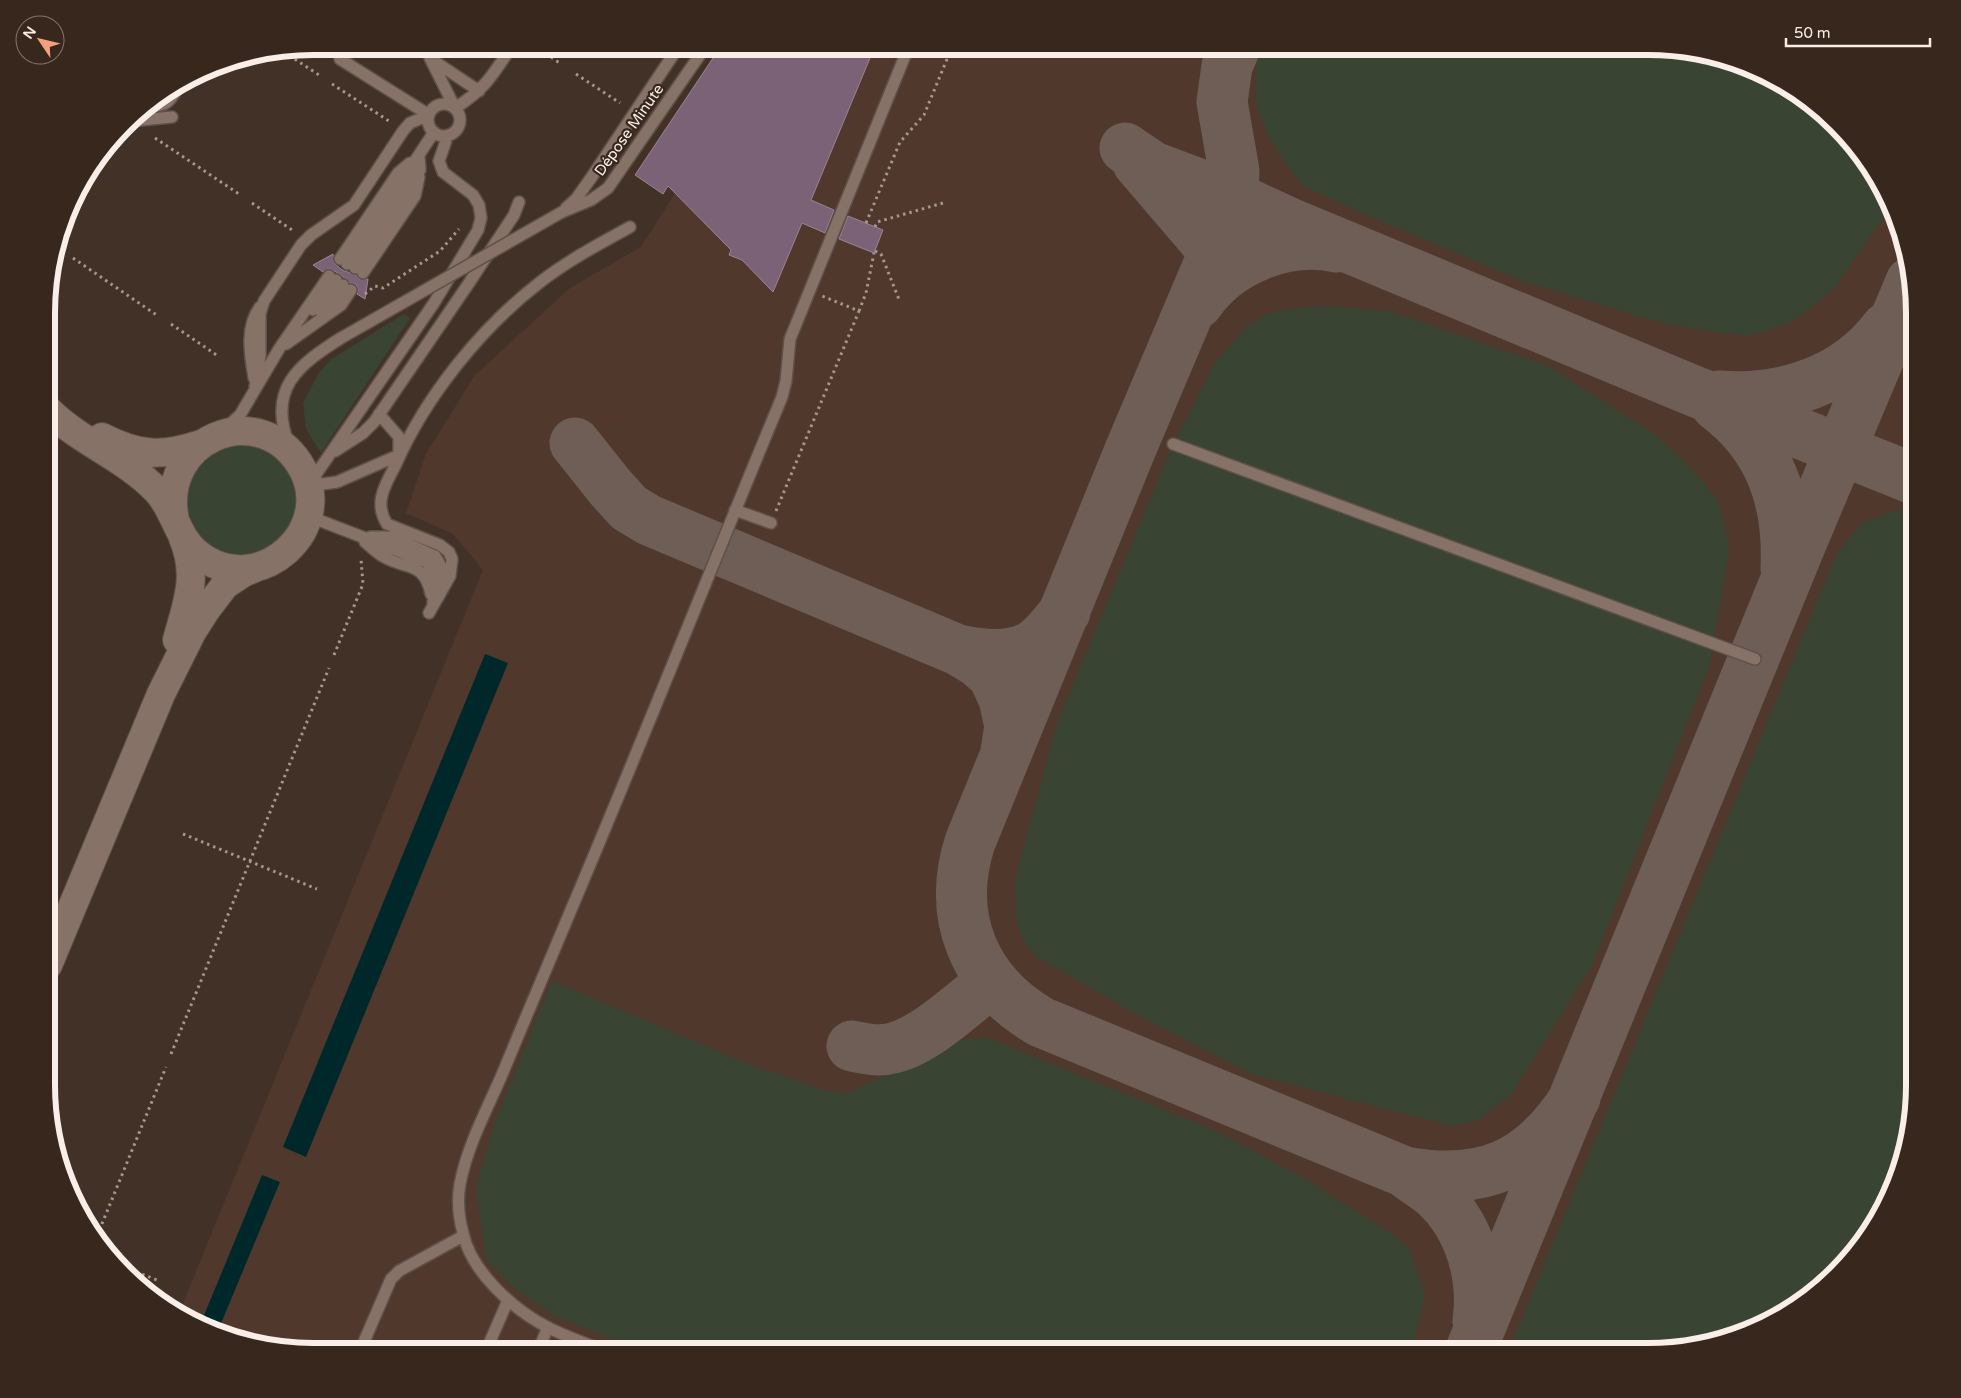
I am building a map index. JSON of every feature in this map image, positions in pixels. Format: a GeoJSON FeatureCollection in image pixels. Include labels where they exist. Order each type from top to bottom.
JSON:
{"type":"FeatureCollection","features":[{"type":"Feature","properties":{"kind":"street"},"geometry":{"type":"LineString","coordinates":[[55,399],[82,424],[100,436],[118,445],[151,453],[176,452],[210,440],[246,432],[265,436],[282,444],[295,458],[304,471],[310,501],[308,516],[298,538],[289,550],[276,559],[242,573],[225,585],[192,632],[161,694],[55,948]]}},
{"type":"Feature","properties":{"kind":"street"},"geometry":{"type":"LineString","coordinates":[[55,416],[79,435],[142,477],[162,498],[179,529],[189,553],[192,570],[190,586],[161,694]]}},
{"type":"Feature","properties":{"kind":"street"},"geometry":{"type":"LineString","coordinates":[[210,440],[187,457],[174,483],[172,501],[179,529],[200,556],[214,564],[238,569],[255,568]]}},
{"type":"Feature","properties":{"kind":"lane"},"geometry":{"type":"LineString","coordinates":[[455,108],[479,92],[489,81],[506,55]]}},
{"type":"Feature","properties":{"kind":"lane"},"geometry":{"type":"LineString","coordinates":[[295,458],[284,431],[283,397],[294,375],[308,360],[341,338],[562,212],[576,199],[591,178],[673,55]]}},
{"type":"Feature","properties":{"kind":"lane","name":"Dépose Minute"},"geometry":{"type":"LineString","coordinates":[[562,212],[591,200],[608,188],[700,55]]}},
{"type":"Feature","properties":{"kind":"lane"},"geometry":{"type":"LineString","coordinates":[[586,1343],[548,1327],[508,1300],[480,1270],[468,1250],[463,1236],[459,1212],[460,1186],[479,1129],[579,892],[782,397],[786,381],[790,339],[905,55]]}},
{"type":"Feature","properties":{"kind":"lane"},"geometry":{"type":"LineString","coordinates":[[308,486],[434,303],[478,230],[481,218],[480,205],[474,195],[443,172],[439,161],[448,136],[459,126],[460,117],[430,58],[479,92]]}},
{"type":"Feature","properties":{"kind":"lane"},"geometry":{"type":"LineString","coordinates":[[340,59],[429,114]]}},
{"type":"Feature","properties":{"kind":"lane"},"geometry":{"type":"LineString","coordinates":[[160,105],[167,104],[173,96]]}},
{"type":"Feature","properties":{"kind":"lane"},"geometry":{"type":"LineString","coordinates":[[255,387],[260,356],[260,314],[264,301],[301,244],[354,205],[410,123],[429,114],[435,107],[440,105],[445,104],[455,108]]}},
{"type":"Feature","properties":{"kind":"lane"},"geometry":{"type":"LineString","coordinates":[[429,114],[428,123],[434,132],[439,135],[448,136]]}},
{"type":"Feature","properties":{"kind":"lane"},"geometry":{"type":"LineString","coordinates":[[142,120],[172,117]]}},
{"type":"Feature","properties":{"kind":"lane"},"geometry":{"type":"LineString","coordinates":[[419,156],[420,170],[415,196],[351,266],[419,156],[434,132]]}},
{"type":"Feature","properties":{"kind":"lane"},"geometry":{"type":"LineString","coordinates":[[330,455],[363,433],[379,414],[514,215],[519,202]]}},
{"type":"Feature","properties":{"kind":"lane"},"geometry":{"type":"LineString","coordinates":[[429,613],[450,576],[452,559],[449,552],[440,545],[387,524],[381,512],[380,499],[400,455],[419,419],[442,384],[469,350],[508,310],[540,282],[582,254],[630,227]]}},
{"type":"Feature","properties":{"kind":"lane"},"geometry":{"type":"LineString","coordinates":[[210,440],[240,415],[279,349],[343,286]]}},
{"type":"Feature","properties":{"kind":"lane"},"geometry":{"type":"LineString","coordinates":[[279,349],[341,305],[343,286]]}},
{"type":"Feature","properties":{"kind":"lane"},"geometry":{"type":"LineString","coordinates":[[379,414],[400,437],[400,455]]}},
{"type":"Feature","properties":{"kind":"lane"},"geometry":{"type":"LineString","coordinates":[[1173,444],[1755,659]]}},
{"type":"Feature","properties":{"kind":"lane"},"geometry":{"type":"LineString","coordinates":[[308,486],[337,482],[400,455]]}},
{"type":"Feature","properties":{"kind":"lane"},"geometry":{"type":"LineString","coordinates":[[735,510],[771,523]]}},
{"type":"Feature","properties":{"kind":"lane"},"geometry":{"type":"LineString","coordinates":[[308,516],[359,538],[384,557],[407,565],[423,574],[428,581],[431,594],[429,613]]}},
{"type":"Feature","properties":{"kind":"lane"},"geometry":{"type":"LineString","coordinates":[[359,538],[392,537],[428,551],[435,556],[443,570],[443,577],[429,613]]}},
{"type":"Feature","properties":{"kind":"lane"},"geometry":{"type":"LineString","coordinates":[[363,1343],[391,1279],[399,1271],[463,1236]]}},
{"type":"Feature","properties":{"kind":"lane"},"geometry":{"type":"LineString","coordinates":[[489,1343],[508,1300]]}},
{"type":"Feature","properties":{"kind":"lane"},"geometry":{"type":"LineString","coordinates":[[541,1343],[548,1327]]}},
{"type":"Feature","properties":{"kind":"path"},"geometry":{"type":"LineString","coordinates":[[548,55],[561,64]]}},
{"type":"Feature","properties":{"kind":"path"},"geometry":{"type":"LineString","coordinates":[[866,223],[900,142],[924,115],[948,55]]}},
{"type":"Feature","properties":{"kind":"path"},"geometry":{"type":"LineString","coordinates":[[994,55],[995,59]]}},
{"type":"Feature","properties":{"kind":"path"},"geometry":{"type":"LineString","coordinates":[[291,56],[319,75]]}},
{"type":"Feature","properties":{"kind":"path"},"geometry":{"type":"LineString","coordinates":[[576,74],[620,103]]}},
{"type":"Feature","properties":{"kind":"path"},"geometry":{"type":"LineString","coordinates":[[332,84],[396,126]]}},
{"type":"Feature","properties":{"kind":"path"},"geometry":{"type":"LineString","coordinates":[[155,138],[239,194]]}},
{"type":"Feature","properties":{"kind":"path"},"geometry":{"type":"LineString","coordinates":[[875,226],[877,222],[943,202]]}},
{"type":"Feature","properties":{"kind":"path"},"geometry":{"type":"LineString","coordinates":[[252,203],[298,234]]}},
{"type":"Feature","properties":{"kind":"path"},"geometry":{"type":"LineString","coordinates":[[343,286],[375,286],[383,288],[440,251],[480,205]]}},
{"type":"Feature","properties":{"kind":"path"},"geometry":{"type":"LineString","coordinates":[[771,523],[866,293],[874,252],[881,254],[900,302]]}},
{"type":"Feature","properties":{"kind":"path"},"geometry":{"type":"LineString","coordinates":[[72,258],[158,316]]}},
{"type":"Feature","properties":{"kind":"path"},"geometry":{"type":"LineString","coordinates":[[810,291],[859,311]]}},
{"type":"Feature","properties":{"kind":"path"},"geometry":{"type":"LineString","coordinates":[[171,324],[218,356]]}},
{"type":"Feature","properties":{"kind":"path"},"geometry":{"type":"LineString","coordinates":[[334,655],[363,584],[360,551]]}},
{"type":"Feature","properties":{"kind":"path"},"geometry":{"type":"LineString","coordinates":[[172,1054],[329,668]]}},
{"type":"Feature","properties":{"kind":"path"},"geometry":{"type":"LineString","coordinates":[[183,834],[317,889]]}},
{"type":"Feature","properties":{"kind":"path"},"geometry":{"type":"LineString","coordinates":[[99,1231],[166,1067]]}},
{"type":"Feature","properties":{"kind":"path"},"geometry":{"type":"LineString","coordinates":[[133,1270],[158,1280]]}},
{"type":"Feature","properties":{"kind":"shaded area"},"geometry":{"type":"Polygon","coordinates":[[[762,55],[1648,55],[1682,57],[1731,69],[1762,82],[1792,98],[1805,108],[1831,130],[1853,156],[1863,169],[1879,199],[1892,230],[1901,262],[1906,313],[1906,1085],[1904,1119],[1892,1168],[1879,1199],[1863,1229],[1853,1242],[1831,1268],[1805,1290],[1792,1300],[1762,1316],[1731,1329],[1699,1338],[1648,1343],[313,1343],[279,1341],[246,1334],[214,1323],[182,1307],[483,570],[453,534],[406,513],[426,454],[475,375],[570,288],[641,247],[762,55]]]}},
{"type":"Feature","properties":{"kind":"green space"},"geometry":{"type":"Polygon","coordinates":[[[1258,55],[1648,55],[1699,60],[1747,75],[1792,98],[1805,108],[1831,130],[1863,169],[1885,213],[1831,292],[1790,323],[1749,336],[1665,324],[1520,280],[1355,210],[1304,186],[1285,163],[1267,134],[1256,102],[1256,59],[1258,55]]]}},
{"type":"Feature","properties":{"kind":"green space"},"geometry":{"type":"Polygon","coordinates":[[[1321,306],[1390,311],[1548,366],[1653,433],[1682,459],[1718,501],[1724,520],[1729,548],[1710,664],[1593,963],[1511,1095],[1479,1120],[1453,1126],[1254,1075],[1135,1014],[1035,956],[1024,942],[1016,919],[1015,880],[1057,723],[1173,444],[1215,362],[1248,325],[1272,312],[1321,306]]]}},
{"type":"Feature","properties":{"kind":"green space"},"geometry":{"type":"Polygon","coordinates":[[[404,314],[410,318],[321,453],[306,429],[303,403],[319,373],[331,359],[404,314]]]}},
{"type":"Feature","properties":{"kind":"green space"},"geometry":{"type":"Polygon","coordinates":[[[241,444],[262,448],[281,460],[293,479],[297,500],[293,521],[281,540],[262,552],[241,556],[220,552],[201,540],[189,521],[185,500],[189,479],[201,460],[220,448],[241,444]]]}},
{"type":"Feature","properties":{"kind":"green space"},"geometry":{"type":"Polygon","coordinates":[[[1906,509],[1906,1085],[1901,1136],[1886,1184],[1863,1229],[1831,1268],[1792,1300],[1747,1323],[1715,1334],[1682,1341],[1648,1343],[1512,1343],[1836,555],[1860,525],[1883,514],[1906,509]]]}},
{"type":"Feature","properties":{"kind":"green space"},"geometry":{"type":"Polygon","coordinates":[[[552,981],[746,1063],[827,1091],[846,1094],[957,1041],[986,1037],[1219,1132],[1310,1182],[1395,1236],[1409,1248],[1425,1294],[1414,1343],[622,1343],[557,1317],[516,1290],[486,1259],[476,1188],[494,1125],[552,981]]]}},
{"type":"Feature","properties":{"kind":"water"},"geometry":{"type":"Polygon","coordinates":[[[485,654],[508,663],[306,1157],[283,1147],[485,654]]]}},
{"type":"Feature","properties":{"kind":"water"},"geometry":{"type":"Polygon","coordinates":[[[262,1175],[280,1182],[220,1325],[203,1318],[262,1175]]]}},
{"type":"Feature","properties":{"kind":"building"},"geometry":{"type":"Polygon","coordinates":[[[715,55],[871,55],[811,200],[834,210],[825,233],[802,223],[773,292],[742,260],[729,255],[731,250],[668,186],[663,194],[635,175],[715,55]]]}},
{"type":"Feature","properties":{"kind":"building"},"geometry":{"type":"Polygon","coordinates":[[[848,216],[883,230],[874,253],[839,239],[848,216]]]}},
{"type":"Feature","properties":{"kind":"building"},"geometry":{"type":"Polygon","coordinates":[[[333,254],[334,263],[342,270],[356,275],[359,279],[368,279],[365,299],[357,294],[356,284],[350,283],[340,274],[330,269],[323,272],[313,265],[333,254]]]}},
{"type":"Feature","properties":{"kind":"taxiway"},"geometry":{"type":"LineString","coordinates":[[1232,55],[1227,66],[1222,102],[1234,171],[1233,197],[1228,219],[1131,448],[970,842],[963,870],[962,896],[964,922],[971,946],[983,968],[998,988],[1018,1006],[1041,1022],[1405,1172],[1433,1176],[1458,1176],[1482,1172],[1503,1165],[1523,1155],[1541,1140],[1559,1121],[1575,1098]]}},
{"type":"Feature","properties":{"kind":"taxiway"},"geometry":{"type":"LineString","coordinates":[[1125,148],[1153,167],[1233,197],[1287,222],[1689,389],[1906,476]]}},
{"type":"Feature","properties":{"kind":"taxiway"},"geometry":{"type":"LineString","coordinates":[[1138,163],[1215,253]]}},
{"type":"Feature","properties":{"kind":"taxiway"},"geometry":{"type":"LineString","coordinates":[[1198,303],[1210,288],[1225,275],[1242,263],[1260,255],[1298,245],[1318,244],[1337,247]]}},
{"type":"Feature","properties":{"kind":"taxiway"},"geometry":{"type":"LineString","coordinates":[[1474,1343],[1799,548],[1905,296]]}},
{"type":"Feature","properties":{"kind":"taxiway"},"geometry":{"type":"LineString","coordinates":[[1719,396],[1767,395],[1812,383],[1833,374],[1852,361],[1870,346],[1886,328]]}},
{"type":"Feature","properties":{"kind":"taxiway"},"geometry":{"type":"LineString","coordinates":[[1716,405],[1751,438],[1773,477],[1780,498],[1784,520],[1786,568]]}},
{"type":"Feature","properties":{"kind":"taxiway"},"geometry":{"type":"LineString","coordinates":[[575,443],[629,508],[649,520],[958,650]]}},
{"type":"Feature","properties":{"kind":"taxiway"},"geometry":{"type":"LineString","coordinates":[[1006,751],[1010,726],[1004,699],[993,675],[978,662],[958,650],[995,655],[1023,650],[1041,639],[1065,612]]}},
{"type":"Feature","properties":{"kind":"taxiway"},"geometry":{"type":"LineString","coordinates":[[852,1046],[883,1050],[906,1044],[944,1020],[991,982]]}},
{"type":"Feature","properties":{"kind":"taxiway"},"geometry":{"type":"LineString","coordinates":[[1405,1172],[1436,1195],[1448,1208],[1466,1237],[1472,1253],[1479,1287],[1478,1321]]}}]}
